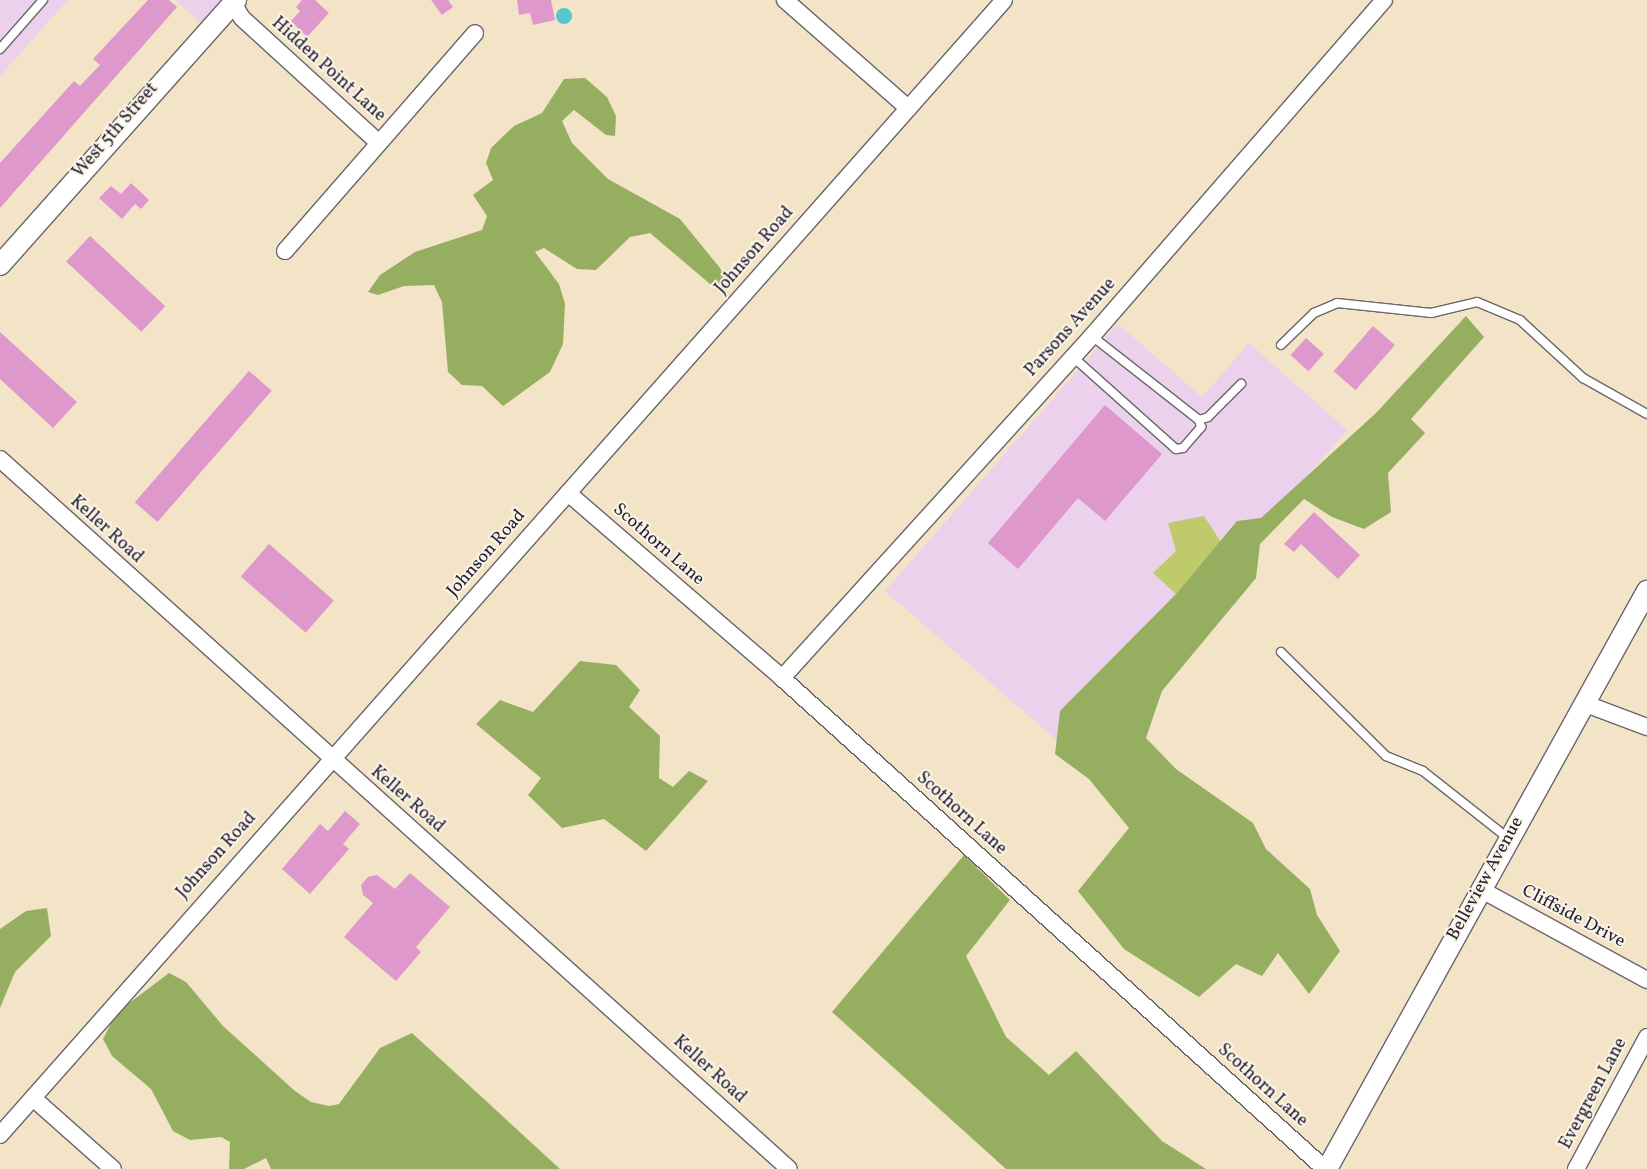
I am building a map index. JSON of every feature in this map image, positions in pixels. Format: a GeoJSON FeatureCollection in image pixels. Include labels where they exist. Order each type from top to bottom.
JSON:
{"type":"FeatureCollection","features":[{"type":"Feature","properties":{"kind":"street","name":"Johnson Road"},"geometry":{"type":"LineString","coordinates":[[0,1135],[1004,0]]}},
{"type":"Feature","properties":{"kind":"street","name":"Parsons Avenue"},"geometry":{"type":"LineString","coordinates":[[782,678],[1092,336],[1384,0]]}},
{"type":"Feature","properties":{"kind":"street","name":"Hidden Point Lane"},"geometry":{"type":"LineString","coordinates":[[233,1],[242,18],[379,143]]}},
{"type":"Feature","properties":{"kind":"street","name":"West 5th Street"},"geometry":{"type":"LineString","coordinates":[[0,265],[233,1]]}},
{"type":"Feature","properties":{"kind":"street"},"geometry":{"type":"LineString","coordinates":[[789,1],[908,108]]}},
{"type":"Feature","properties":{"kind":"street","name":"Hidden Point Lane"},"geometry":{"type":"LineString","coordinates":[[284,251],[475,33]]}},
{"type":"Feature","properties":{"kind":"street","name":"Keller Road"},"geometry":{"type":"LineString","coordinates":[[0,460],[331,760],[789,1169]]}},
{"type":"Feature","properties":{"kind":"street","name":"Scothorn Lane"},"geometry":{"type":"LineString","coordinates":[[568,494],[782,678],[1326,1169]]}},
{"type":"Feature","properties":{"kind":"street","name":"Belleview Avenue"},"geometry":{"type":"LineString","coordinates":[[1326,1169],[1480,889],[1586,704],[1647,590]]}},
{"type":"Feature","properties":{"kind":"street"},"geometry":{"type":"LineString","coordinates":[[1586,704],[1647,727]]}},
{"type":"Feature","properties":{"kind":"street","name":"Cliffside Drive"},"geometry":{"type":"LineString","coordinates":[[1480,889],[1647,980]]}},
{"type":"Feature","properties":{"kind":"street","name":"Evergreen Lane"},"geometry":{"type":"LineString","coordinates":[[1576,1169],[1647,1037]]}},
{"type":"Feature","properties":{"kind":"street"},"geometry":{"type":"LineString","coordinates":[[33,1098],[112,1169]]}},
{"type":"Feature","properties":{"kind":"lane"},"geometry":{"type":"LineString","coordinates":[[0,49],[43,0]]}},
{"type":"Feature","properties":{"kind":"lane"},"geometry":{"type":"LineString","coordinates":[[1281,345],[1314,313],[1337,303],[1431,313],[1477,302],[1520,320],[1583,378],[1647,414]]}},
{"type":"Feature","properties":{"kind":"lane"},"geometry":{"type":"LineString","coordinates":[[1073,357],[1176,449],[1183,448],[1201,427],[1198,420],[1092,336]]}},
{"type":"Feature","properties":{"kind":"lane"},"geometry":{"type":"LineString","coordinates":[[1198,420],[1208,417],[1241,384]]}},
{"type":"Feature","properties":{"kind":"lane"},"geometry":{"type":"LineString","coordinates":[[1282,652],[1386,756],[1423,771],[1509,839]]}},
{"type":"Feature","properties":{"kind":"shaded area"},"geometry":{"type":"Polygon","coordinates":[[[0,0],[68,0],[0,76],[0,0]]]}},
{"type":"Feature","properties":{"kind":"shaded area"},"geometry":{"type":"Polygon","coordinates":[[[175,0],[226,0],[203,24],[175,0]]]}},
{"type":"Feature","properties":{"kind":"shaded area"},"geometry":{"type":"Polygon","coordinates":[[[1118,324],[1202,397],[1249,343],[1347,430],[1068,750],[885,591],[1118,324]]]}},
{"type":"Feature","properties":{"kind":"green space"},"geometry":{"type":"Polygon","coordinates":[[[585,78],[607,97],[616,116],[615,136],[606,135],[574,110],[562,121],[572,143],[608,179],[680,219],[720,268],[728,286],[723,295],[650,233],[630,237],[596,270],[577,269],[544,248],[535,252],[559,284],[565,304],[563,344],[550,372],[503,406],[482,386],[462,385],[448,372],[442,302],[434,285],[404,286],[378,295],[368,292],[380,275],[415,252],[482,230],[487,216],[473,195],[493,180],[486,163],[491,148],[514,126],[542,113],[564,79],[585,78]]]}},
{"type":"Feature","properties":{"kind":"green space"},"geometry":{"type":"Polygon","coordinates":[[[1466,316],[1484,337],[1411,419],[1425,433],[1388,473],[1391,512],[1364,529],[1332,517],[1304,499],[1260,544],[1256,578],[1162,691],[1146,738],[1176,769],[1253,823],[1266,849],[1310,889],[1317,915],[1340,951],[1309,994],[1278,953],[1262,976],[1236,964],[1199,997],[1124,949],[1078,891],[1129,828],[1089,779],[1055,754],[1060,711],[1176,594],[1237,521],[1261,518],[1376,413],[1466,316]]]}},
{"type":"Feature","properties":{"kind":"green space"},"geometry":{"type":"Polygon","coordinates":[[[1204,516],[1221,542],[1176,594],[1153,573],[1176,551],[1168,523],[1204,516]]]}},
{"type":"Feature","properties":{"kind":"green space"},"geometry":{"type":"Polygon","coordinates":[[[580,661],[616,665],[640,690],[629,707],[660,736],[659,778],[673,787],[689,771],[708,781],[646,851],[604,819],[562,828],[528,795],[541,778],[476,724],[500,700],[533,712],[580,661]]]}},
{"type":"Feature","properties":{"kind":"green space"},"geometry":{"type":"Polygon","coordinates":[[[964,855],[1010,900],[966,956],[1006,1037],[1049,1075],[1076,1051],[1162,1141],[1206,1169],[1006,1169],[832,1012],[964,855]]]}},
{"type":"Feature","properties":{"kind":"green space"},"geometry":{"type":"Polygon","coordinates":[[[47,908],[51,936],[15,972],[0,1008],[0,929],[26,911],[47,908]]]}},
{"type":"Feature","properties":{"kind":"green space"},"geometry":{"type":"Polygon","coordinates":[[[169,973],[186,982],[223,1026],[295,1091],[311,1102],[329,1106],[339,1104],[380,1048],[412,1033],[560,1169],[271,1169],[266,1158],[244,1169],[229,1169],[230,1142],[221,1137],[190,1140],[173,1131],[151,1089],[112,1056],[103,1039],[116,1013],[169,973]]]}},
{"type":"Feature","properties":{"kind":"water"},"geometry":{"type":"Polygon","coordinates":[[[564,8],[570,10],[572,16],[570,22],[564,24],[558,22],[556,16],[558,10],[564,8]]]}},
{"type":"Feature","properties":{"kind":"building"},"geometry":{"type":"Polygon","coordinates":[[[148,0],[169,0],[177,7],[0,208],[0,163],[74,81],[80,86],[100,65],[93,59],[148,0]]]}},
{"type":"Feature","properties":{"kind":"building"},"geometry":{"type":"Polygon","coordinates":[[[302,0],[315,0],[329,13],[307,37],[291,21],[300,11],[296,7],[302,0]]]}},
{"type":"Feature","properties":{"kind":"building"},"geometry":{"type":"Polygon","coordinates":[[[431,0],[448,0],[453,7],[442,15],[431,0]]]}},
{"type":"Feature","properties":{"kind":"building"},"geometry":{"type":"Polygon","coordinates":[[[517,0],[551,0],[555,20],[533,25],[530,13],[519,15],[517,0]]]}},
{"type":"Feature","properties":{"kind":"building"},"geometry":{"type":"Polygon","coordinates":[[[131,183],[149,200],[141,209],[135,204],[122,219],[99,198],[111,186],[121,194],[131,183]]]}},
{"type":"Feature","properties":{"kind":"building"},"geometry":{"type":"Polygon","coordinates":[[[90,236],[165,306],[141,332],[66,262],[90,236]]]}},
{"type":"Feature","properties":{"kind":"building"},"geometry":{"type":"Polygon","coordinates":[[[1373,326],[1395,345],[1356,390],[1334,371],[1373,326]]]}},
{"type":"Feature","properties":{"kind":"building"},"geometry":{"type":"Polygon","coordinates":[[[0,332],[77,402],[53,428],[0,379],[0,332]]]}},
{"type":"Feature","properties":{"kind":"building"},"geometry":{"type":"Polygon","coordinates":[[[1306,338],[1324,354],[1308,371],[1291,355],[1306,338]]]}},
{"type":"Feature","properties":{"kind":"building"},"geometry":{"type":"Polygon","coordinates":[[[249,371],[272,391],[157,522],[135,502],[249,371]]]}},
{"type":"Feature","properties":{"kind":"building"},"geometry":{"type":"Polygon","coordinates":[[[1105,405],[1162,454],[1105,521],[1078,498],[1018,569],[988,543],[1105,405]]]}},
{"type":"Feature","properties":{"kind":"building"},"geometry":{"type":"Polygon","coordinates":[[[1314,512],[1360,555],[1338,579],[1301,544],[1294,552],[1284,544],[1314,512]]]}},
{"type":"Feature","properties":{"kind":"building"},"geometry":{"type":"Polygon","coordinates":[[[269,544],[334,600],[306,633],[241,576],[269,544]]]}},
{"type":"Feature","properties":{"kind":"building"},"geometry":{"type":"Polygon","coordinates":[[[345,811],[360,824],[343,844],[349,849],[310,894],[282,869],[320,824],[328,831],[345,811]]]}},
{"type":"Feature","properties":{"kind":"building"},"geometry":{"type":"Polygon","coordinates":[[[410,873],[450,907],[416,947],[421,952],[396,981],[344,937],[373,903],[363,895],[361,885],[368,877],[377,875],[395,889],[410,873]]]}}]}
